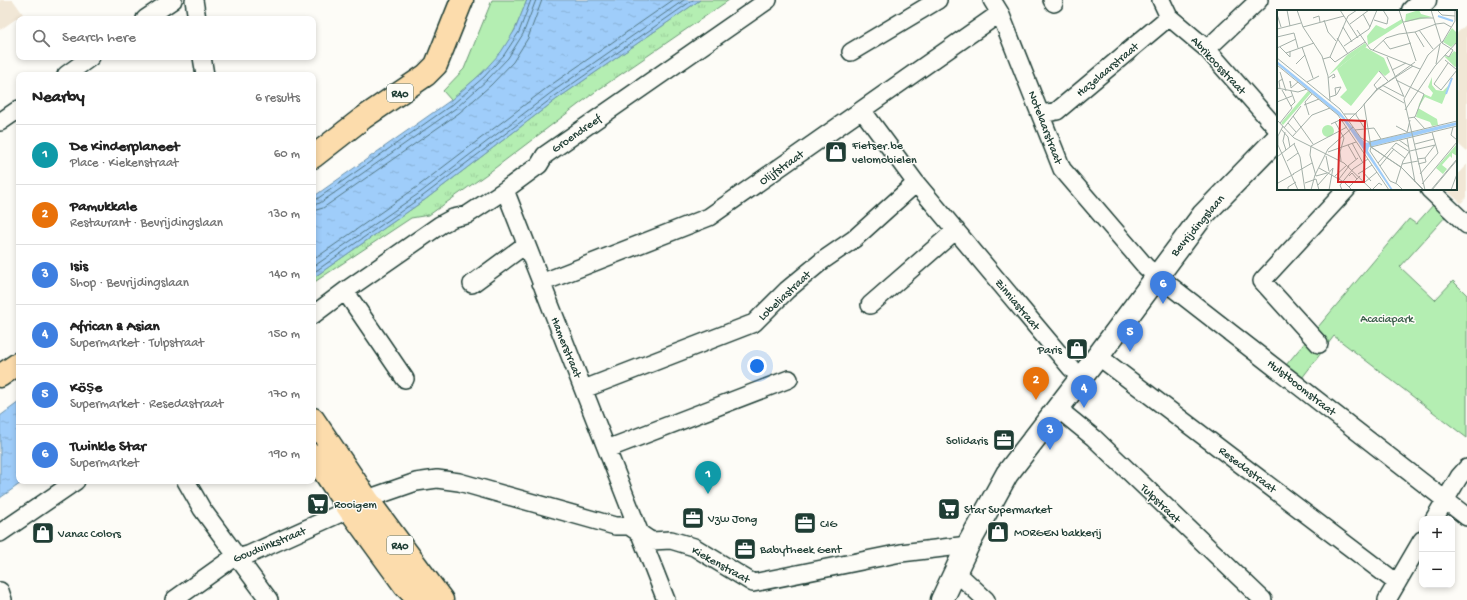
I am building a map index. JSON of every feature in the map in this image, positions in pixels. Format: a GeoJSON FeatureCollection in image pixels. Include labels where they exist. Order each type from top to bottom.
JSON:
{"type":"FeatureCollection","features":[{"type":"Feature","properties":{"kind":"main road","name":"R40"},"geometry":{"type":"LineString","coordinates":[[316,155],[363,118],[426,75],[436,64],[462,0]]}},
{"type":"Feature","properties":{"kind":"main road"},"geometry":{"type":"LineString","coordinates":[[0,376],[16,365]]}},
{"type":"Feature","properties":{"kind":"main road","name":"R40"},"geometry":{"type":"LineString","coordinates":[[316,426],[358,504],[405,586],[419,600]]}},
{"type":"Feature","properties":{"kind":"main road","name":"R40"},"geometry":{"type":"LineString","coordinates":[[316,458],[442,600]]}},
{"type":"Feature","properties":{"kind":"street"},"geometry":{"type":"LineString","coordinates":[[149,16],[173,0]]}},
{"type":"Feature","properties":{"kind":"street"},"geometry":{"type":"LineString","coordinates":[[194,0],[197,16]]}},
{"type":"Feature","properties":{"kind":"street","name":"Groendreef"},"geometry":{"type":"LineString","coordinates":[[316,313],[440,225],[454,218],[467,215],[505,190],[539,164],[545,155],[768,0]]}},
{"type":"Feature","properties":{"kind":"street"},"geometry":{"type":"LineString","coordinates":[[851,52],[938,0]]}},
{"type":"Feature","properties":{"kind":"street","name":"Abrikoosstraat"},"geometry":{"type":"LineString","coordinates":[[1161,0],[1169,17],[1207,49],[1277,129]]}},
{"type":"Feature","properties":{"kind":"street"},"geometry":{"type":"LineString","coordinates":[[1207,49],[1259,0]]}},
{"type":"Feature","properties":{"kind":"street"},"geometry":{"type":"LineString","coordinates":[[1414,10],[1424,0]]}},
{"type":"Feature","properties":{"kind":"street","name":"Olijfstraat"},"geometry":{"type":"LineString","coordinates":[[541,283],[709,217],[862,110],[996,7]]}},
{"type":"Feature","properties":{"kind":"street","name":"Notelaarstraat"},"geometry":{"type":"LineString","coordinates":[[996,7],[1042,114],[1062,169],[1146,267],[1156,275]]}},
{"type":"Feature","properties":{"kind":"street","name":"Hazelaarstraat"},"geometry":{"type":"LineString","coordinates":[[1042,114],[1057,111],[1169,17]]}},
{"type":"Feature","properties":{"kind":"street"},"geometry":{"type":"LineString","coordinates":[[70,72],[87,60]]}},
{"type":"Feature","properties":{"kind":"street"},"geometry":{"type":"LineString","coordinates":[[202,60],[204,72]]}},
{"type":"Feature","properties":{"kind":"street","name":"Zinniastraat"},"geometry":{"type":"LineString","coordinates":[[862,110],[916,183],[1081,378]]}},
{"type":"Feature","properties":{"kind":"street"},"geometry":{"type":"LineString","coordinates":[[0,122],[16,111]]}},
{"type":"Feature","properties":{"kind":"street","name":"Bevrijdingslaan"},"geometry":{"type":"LineString","coordinates":[[942,600],[968,545],[1006,474],[1098,356],[1156,275],[1203,214],[1277,139]]}},
{"type":"Feature","properties":{"kind":"street","name":"Lobeliastraat"},"geometry":{"type":"LineString","coordinates":[[584,388],[754,323],[787,290],[822,260],[854,239],[916,183]]}},
{"type":"Feature","properties":{"kind":"street","name":"Hamerstraat"},"geometry":{"type":"LineString","coordinates":[[505,190],[666,600]]}},
{"type":"Feature","properties":{"kind":"street"},"geometry":{"type":"LineString","coordinates":[[1319,344],[1262,281],[1347,190]]}},
{"type":"Feature","properties":{"kind":"street"},"geometry":{"type":"LineString","coordinates":[[1430,190],[1467,225]]}},
{"type":"Feature","properties":{"kind":"street"},"geometry":{"type":"LineString","coordinates":[[870,305],[956,230]]}},
{"type":"Feature","properties":{"kind":"street"},"geometry":{"type":"LineString","coordinates":[[472,284],[526,245]]}},
{"type":"Feature","properties":{"kind":"street","name":"Hulstboomstraat"},"geometry":{"type":"LineString","coordinates":[[1156,275],[1467,517]]}},
{"type":"Feature","properties":{"kind":"street"},"geometry":{"type":"LineString","coordinates":[[345,291],[405,379]]}},
{"type":"Feature","properties":{"kind":"street","name":"Resedastraat"},"geometry":{"type":"LineString","coordinates":[[1098,356],[1397,583]]}},
{"type":"Feature","properties":{"kind":"street"},"geometry":{"type":"LineString","coordinates":[[607,449],[790,379]]}},
{"type":"Feature","properties":{"kind":"street","name":"Tulpstraat"},"geometry":{"type":"LineString","coordinates":[[1057,408],[1094,438],[1263,600]]}},
{"type":"Feature","properties":{"kind":"street"},"geometry":{"type":"LineString","coordinates":[[1436,516],[1459,478],[1467,468]]}},
{"type":"Feature","properties":{"kind":"street","name":"Kiekenstraat"},"geometry":{"type":"LineString","coordinates":[[358,504],[416,482],[437,479],[459,482],[615,526],[629,526],[650,541],[670,540],[694,547],[753,583],[901,553],[968,545]]}},
{"type":"Feature","properties":{"kind":"street"},"geometry":{"type":"LineString","coordinates":[[0,533],[72,484]]}},
{"type":"Feature","properties":{"kind":"street"},"geometry":{"type":"LineString","coordinates":[[188,484],[202,509],[239,557],[269,600]]}},
{"type":"Feature","properties":{"kind":"street","name":"Goudvinkstraat"},"geometry":{"type":"LineString","coordinates":[[174,600],[230,560],[248,555],[358,504]]}},
{"type":"Feature","properties":{"kind":"street"},"geometry":{"type":"LineString","coordinates":[[1387,600],[1419,545]]}},
{"type":"Feature","properties":{"kind":"street"},"geometry":{"type":"LineString","coordinates":[[956,572],[986,600]]}},
{"type":"Feature","properties":{"kind":"street"},"geometry":{"type":"LineString","coordinates":[[0,591],[3,600]]}},
{"type":"Feature","properties":{"kind":"shaded area"},"geometry":{"type":"Polygon","coordinates":[[[0,0],[13,0],[23,14],[16,16],[16,19],[0,30],[0,0]]]}},
{"type":"Feature","properties":{"kind":"shaded area"},"geometry":{"type":"Polygon","coordinates":[[[1467,24],[1467,152],[1457,143],[1457,33],[1467,24]]]}},
{"type":"Feature","properties":{"kind":"shaded area"},"geometry":{"type":"Polygon","coordinates":[[[1467,164],[1467,197],[1461,203],[1446,190],[1457,190],[1457,175],[1467,164]]]}},
{"type":"Feature","properties":{"kind":"green space"},"geometry":{"type":"Polygon","coordinates":[[[492,0],[527,0],[513,34],[501,53],[483,72],[451,100],[443,91],[464,69],[492,0]]]}},
{"type":"Feature","properties":{"kind":"green space"},"geometry":{"type":"Polygon","coordinates":[[[700,0],[729,0],[595,92],[491,171],[429,215],[411,218],[316,281],[316,276],[426,199],[557,99],[700,0]]]}},
{"type":"Feature","properties":{"kind":"green space","name":"Acaciapark"},"geometry":{"type":"Polygon","coordinates":[[[1434,204],[1446,216],[1400,267],[1435,300],[1453,281],[1467,295],[1467,438],[1334,336],[1302,378],[1286,365],[1409,219],[1416,224],[1434,204]]]}},
{"type":"Feature","properties":{"kind":"water"},"geometry":{"type":"Polygon","coordinates":[[[527,0],[700,0],[557,99],[426,199],[316,276],[316,195],[451,100],[481,74],[501,52],[515,30],[527,0]]]}},
{"type":"Feature","properties":{"kind":"water"},"geometry":{"type":"Polygon","coordinates":[[[16,404],[16,484],[20,484],[0,498],[0,416],[16,404]]]}},
{"type":"Feature","properties":{"kind":"place","name":"Fietser.be velomobielen"},"geometry":{"type":"Point","coordinates":[836,152]}},
{"type":"Feature","properties":{"kind":"place","name":"Twinkle Star"},"geometry":{"type":"Point","coordinates":[1163,304]}},
{"type":"Feature","properties":{"kind":"place","name":"Paris"},"geometry":{"type":"Point","coordinates":[1077,349]}},
{"type":"Feature","properties":{"kind":"place","name":"Köşe"},"geometry":{"type":"Point","coordinates":[1130,352]}},
{"type":"Feature","properties":{"kind":"place","name":"Pamukkale"},"geometry":{"type":"Point","coordinates":[1036,400]}},
{"type":"Feature","properties":{"kind":"place","name":"African & Asian"},"geometry":{"type":"Point","coordinates":[1084,408]}},
{"type":"Feature","properties":{"kind":"place","name":"Solidaris"},"geometry":{"type":"Point","coordinates":[1004,440]}},
{"type":"Feature","properties":{"kind":"place","name":"Isis"},"geometry":{"type":"Point","coordinates":[1050,450]}},
{"type":"Feature","properties":{"kind":"place","name":"De Kinderplaneet"},"geometry":{"type":"Point","coordinates":[708,494]}},
{"type":"Feature","properties":{"kind":"place","name":"Rooigem"},"geometry":{"type":"Point","coordinates":[318,504]}},
{"type":"Feature","properties":{"kind":"place","name":"Star Supermarket"},"geometry":{"type":"Point","coordinates":[949,509]}},
{"type":"Feature","properties":{"kind":"place","name":"Vzw Jong"},"geometry":{"type":"Point","coordinates":[693,518]}},
{"type":"Feature","properties":{"kind":"place","name":"CIG"},"geometry":{"type":"Point","coordinates":[805,523]}},
{"type":"Feature","properties":{"kind":"place","name":"MORGEN bakkerij"},"geometry":{"type":"Point","coordinates":[998,532]}},
{"type":"Feature","properties":{"kind":"place","name":"Vanac Colors"},"geometry":{"type":"Point","coordinates":[43,533]}},
{"type":"Feature","properties":{"kind":"place","name":"Babytheek Gent"},"geometry":{"type":"Point","coordinates":[745,549]}}]}
